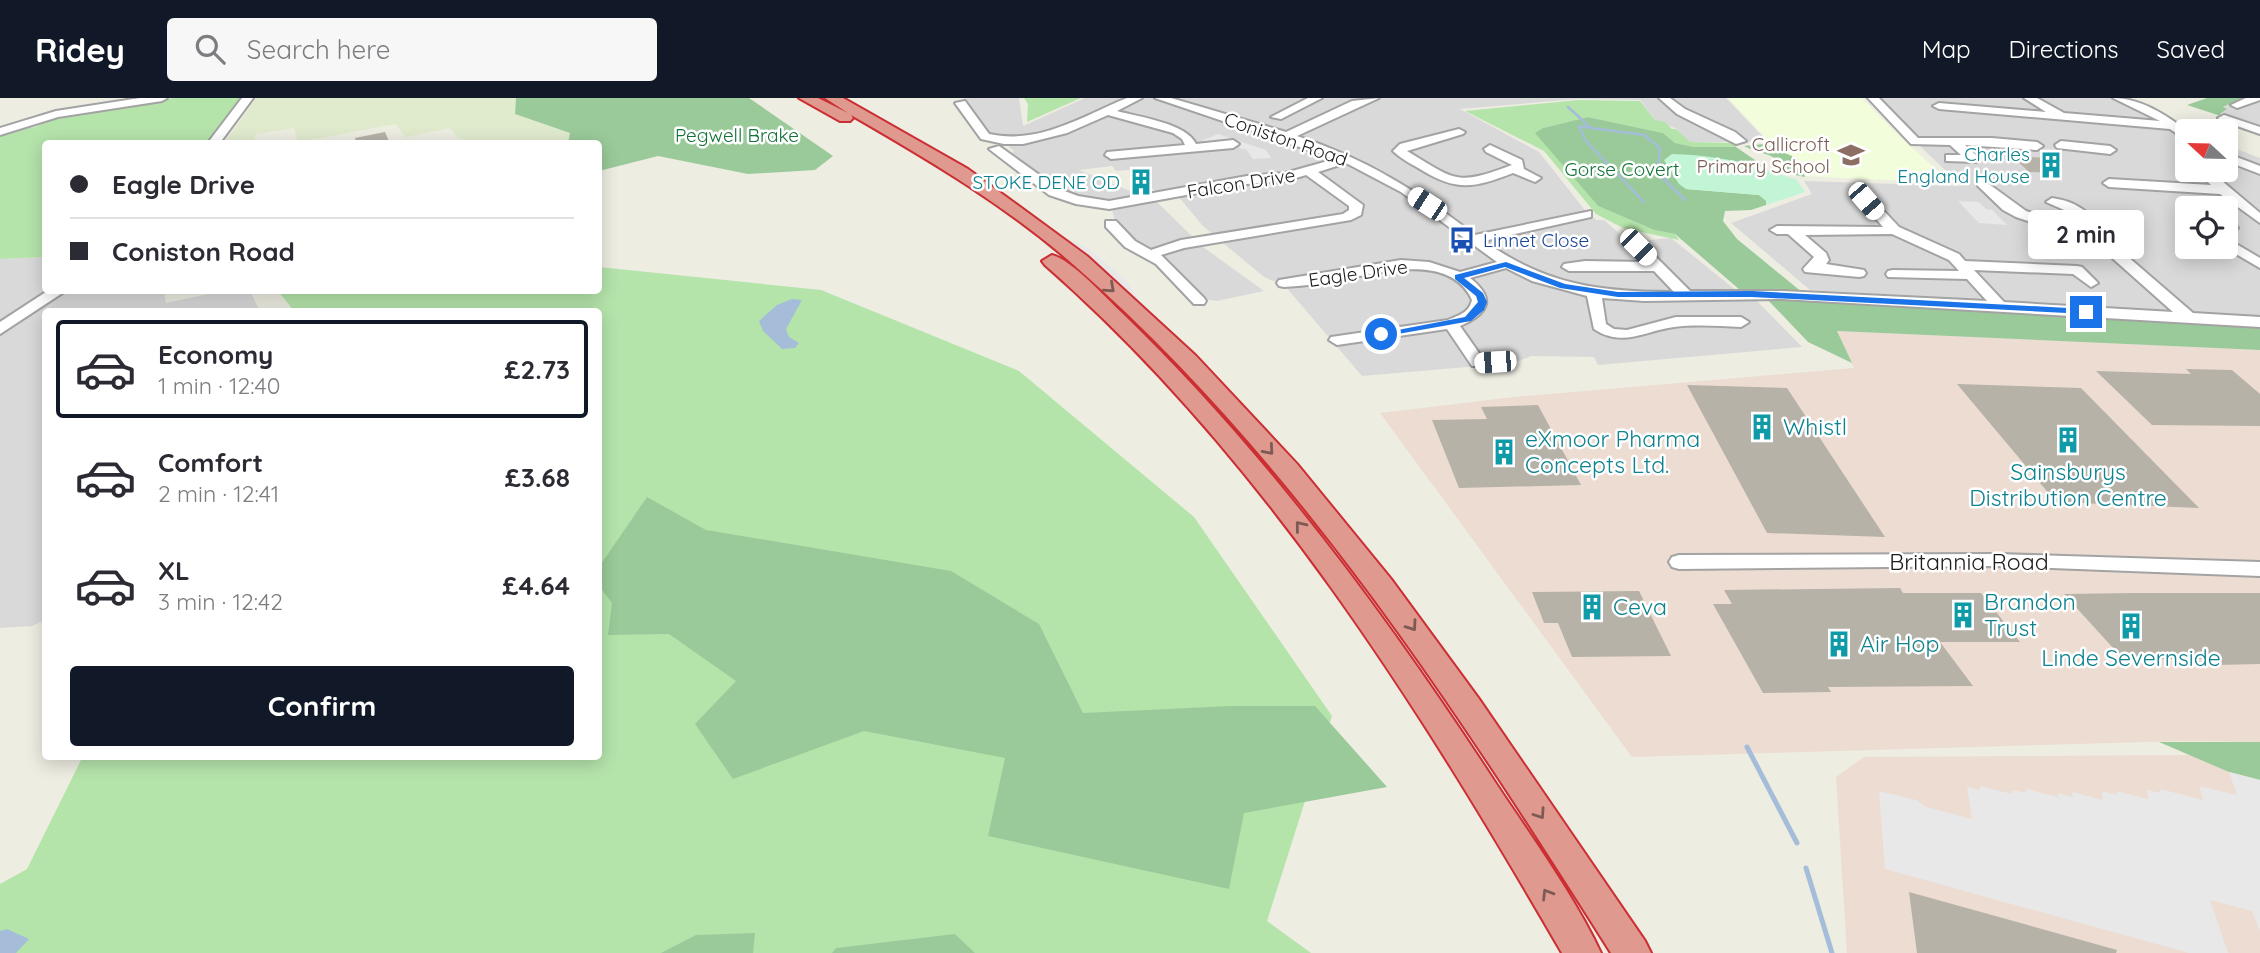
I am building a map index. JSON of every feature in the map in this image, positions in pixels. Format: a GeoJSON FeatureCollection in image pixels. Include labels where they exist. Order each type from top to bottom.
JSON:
{"type":"FeatureCollection","features":[{"type":"Feature","properties":{"kind":"highway"},"geometry":{"type":"LineString","coordinates":[[806,98],[911,156],[1017,231],[1130,333],[1200,406],[1301,527],[1428,705],[1504,821],[1582,953]]}},
{"type":"Feature","properties":{"kind":"highway"},"geometry":{"type":"LineString","coordinates":[[832,98],[925,149],[1037,225],[1152,326],[1226,400],[1329,518],[1403,613],[1632,953]]}},
{"type":"Feature","properties":{"kind":"street"},"geometry":{"type":"LineString","coordinates":[[0,132],[56,114],[162,98]]}},
{"type":"Feature","properties":{"kind":"street"},"geometry":{"type":"LineString","coordinates":[[216,140],[248,98]]}},
{"type":"Feature","properties":{"kind":"street"},"geometry":{"type":"LineString","coordinates":[[959,106],[985,137],[1013,141],[1053,133],[1137,98]]}},
{"type":"Feature","properties":{"kind":"street","name":"Coniston Road"},"geometry":{"type":"LineString","coordinates":[[1160,98],[1288,136],[1348,159],[1420,181],[1474,239],[1506,264],[1552,284],[1594,292],[1752,294],[2260,322]]}},
{"type":"Feature","properties":{"kind":"street"},"geometry":{"type":"LineString","coordinates":[[1275,116],[1317,98]]}},
{"type":"Feature","properties":{"kind":"street"},"geometry":{"type":"LineString","coordinates":[[1288,136],[1356,103],[1374,98]]}},
{"type":"Feature","properties":{"kind":"street"},"geometry":{"type":"LineString","coordinates":[[1664,98],[1678,111],[1714,125],[1740,141]]}},
{"type":"Feature","properties":{"kind":"street"},"geometry":{"type":"LineString","coordinates":[[1873,98],[1911,139],[1921,142],[1981,141],[2035,148]]}},
{"type":"Feature","properties":{"kind":"street"},"geometry":{"type":"LineString","coordinates":[[2029,98],[2055,111],[2079,131],[2110,150]]}},
{"type":"Feature","properties":{"kind":"street"},"geometry":{"type":"LineString","coordinates":[[2118,98],[2174,126]]}},
{"type":"Feature","properties":{"kind":"street"},"geometry":{"type":"LineString","coordinates":[[2236,105],[2256,98]]}},
{"type":"Feature","properties":{"kind":"street"},"geometry":{"type":"LineString","coordinates":[[1939,106],[1977,109],[2079,131],[2174,126]]}},
{"type":"Feature","properties":{"kind":"street"},"geometry":{"type":"LineString","coordinates":[[1977,109],[1986,122]]}},
{"type":"Feature","properties":{"kind":"street"},"geometry":{"type":"LineString","coordinates":[[1106,111],[1177,131],[1187,137],[1192,148]]}},
{"type":"Feature","properties":{"kind":"street"},"geometry":{"type":"LineString","coordinates":[[2226,124],[2260,135],[2241,134],[2226,124]]}},
{"type":"Feature","properties":{"kind":"street"},"geometry":{"type":"LineString","coordinates":[[2061,145],[2079,131]]}},
{"type":"Feature","properties":{"kind":"street"},"geometry":{"type":"LineString","coordinates":[[1460,133],[1404,147],[1399,152],[1420,181],[1470,183],[1520,167],[1518,163],[1490,149]]}},
{"type":"Feature","properties":{"kind":"street"},"geometry":{"type":"LineString","coordinates":[[1950,159],[1973,159],[1954,142]]}},
{"type":"Feature","properties":{"kind":"street"},"geometry":{"type":"LineString","coordinates":[[1112,156],[1226,143]]}},
{"type":"Feature","properties":{"kind":"street","name":"Falcon Drive"},"geometry":{"type":"LineString","coordinates":[[1001,150],[1054,192],[1076,201],[1109,205],[1152,198],[1170,192],[1309,171],[1348,159]]}},
{"type":"Feature","properties":{"kind":"street"},"geometry":{"type":"LineString","coordinates":[[2238,162],[2260,170]]}},
{"type":"Feature","properties":{"kind":"street"},"geometry":{"type":"LineString","coordinates":[[1515,170],[1535,178]]}},
{"type":"Feature","properties":{"kind":"street","name":"Falcon Drive"},"geometry":{"type":"LineString","coordinates":[[1152,254],[1224,233],[1346,217],[1356,212],[1356,205],[1309,171]]}},
{"type":"Feature","properties":{"kind":"street"},"geometry":{"type":"LineString","coordinates":[[2214,182],[2260,219]]}},
{"type":"Feature","properties":{"kind":"street"},"geometry":{"type":"LineString","coordinates":[[1982,183],[2008,207],[2021,214],[2083,235],[2115,253],[2188,317]]}},
{"type":"Feature","properties":{"kind":"street"},"geometry":{"type":"LineString","coordinates":[[2109,183],[2222,190]]}},
{"type":"Feature","properties":{"kind":"street"},"geometry":{"type":"LineString","coordinates":[[1861,198],[1894,230],[1944,251],[1967,270],[2000,306]]}},
{"type":"Feature","properties":{"kind":"street"},"geometry":{"type":"LineString","coordinates":[[2052,202],[2067,203],[2091,224],[2094,228],[2083,235]]}},
{"type":"Feature","properties":{"kind":"street"},"geometry":{"type":"LineString","coordinates":[[1474,239],[1566,214],[1587,214]]}},
{"type":"Feature","properties":{"kind":"street"},"geometry":{"type":"LineString","coordinates":[[1111,223],[1130,244],[1152,254],[1199,297]]}},
{"type":"Feature","properties":{"kind":"street"},"geometry":{"type":"LineString","coordinates":[[1813,268],[1822,260],[1818,251],[1784,230],[1894,230]]}},
{"type":"Feature","properties":{"kind":"street"},"geometry":{"type":"LineString","coordinates":[[2238,243],[2260,264]]}},
{"type":"Feature","properties":{"kind":"street"},"geometry":{"type":"LineString","coordinates":[[1638,247],[1685,295]]}},
{"type":"Feature","properties":{"kind":"street"},"geometry":{"type":"LineString","coordinates":[[1574,263],[1658,267]]}},
{"type":"Feature","properties":{"kind":"street","name":"Eagle Drive"},"geometry":{"type":"LineString","coordinates":[[1295,285],[1400,264],[1426,265],[1458,277],[1480,295],[1481,308],[1468,319],[1364,341],[1336,340]]}},
{"type":"Feature","properties":{"kind":"street"},"geometry":{"type":"LineString","coordinates":[[1458,277],[1506,264]]}},
{"type":"Feature","properties":{"kind":"street"},"geometry":{"type":"LineString","coordinates":[[1813,268],[1859,273]]}},
{"type":"Feature","properties":{"kind":"street"},"geometry":{"type":"LineString","coordinates":[[1893,274],[1967,270],[2077,270],[2091,283]]}},
{"type":"Feature","properties":{"kind":"street"},"geometry":{"type":"LineString","coordinates":[[1594,292],[1597,322],[1603,334],[1631,335],[1675,322],[1735,325]]}},
{"type":"Feature","properties":{"kind":"street"},"geometry":{"type":"LineString","coordinates":[[0,329],[54,294]]}},
{"type":"Feature","properties":{"kind":"street"},"geometry":{"type":"LineString","coordinates":[[1451,324],[1471,363],[1495,362]]}},
{"type":"Feature","properties":{"kind":"street","name":"Britannia Road"},"geometry":{"type":"LineString","coordinates":[[1679,562],[1997,560],[2260,569]]}},
{"type":"Feature","properties":{"kind":"shaded area"},"geometry":{"type":"Polygon","coordinates":[[[256,98],[516,98],[515,114],[570,133],[569,140],[466,140],[458,138],[450,128],[405,137],[396,124],[309,140],[297,140],[294,128],[256,134],[254,140],[227,140],[256,98]]]}},
{"type":"Feature","properties":{"kind":"shaded area"},"geometry":{"type":"Polygon","coordinates":[[[964,98],[1019,98],[1023,126],[1085,98],[1726,98],[1768,142],[1688,142],[1677,129],[1655,120],[1640,100],[1578,99],[1460,109],[1539,152],[1588,214],[1597,220],[1604,220],[1629,242],[1671,238],[1748,300],[1756,300],[1802,347],[1598,365],[1594,357],[1531,356],[1514,363],[1362,376],[1285,286],[1264,277],[1223,243],[1203,226],[1178,196],[1155,191],[1142,179],[1139,169],[1116,171],[1112,166],[1079,170],[1157,202],[1203,247],[1264,291],[1217,301],[1203,299],[1164,257],[1134,240],[1115,222],[1112,209],[1051,184],[1010,156],[1014,151],[1009,147],[1012,143],[984,134],[964,98]]]}},
{"type":"Feature","properties":{"kind":"shaded area","name":"Callicroft Primary School"},"geometry":{"type":"Polygon","coordinates":[[[1728,98],[1862,98],[1951,183],[1801,176],[1728,98]]]}},
{"type":"Feature","properties":{"kind":"shaded area"},"geometry":{"type":"Polygon","coordinates":[[[1878,98],[2112,98],[2150,115],[2175,134],[2175,182],[2238,182],[2238,150],[2260,158],[2260,318],[1810,290],[1731,223],[1812,194],[1804,181],[1962,186],[1921,147],[1878,98]]]}},
{"type":"Feature","properties":{"kind":"shaded area"},"geometry":{"type":"Polygon","coordinates":[[[2244,98],[2260,98],[2260,136],[2238,126],[2238,119],[2216,116],[2220,116],[2226,109],[2222,108],[2244,98]]]}},
{"type":"Feature","properties":{"kind":"shaded area"},"geometry":{"type":"Polygon","coordinates":[[[1218,134],[1266,150],[1271,158],[1253,159],[1246,149],[1241,149],[1237,144],[1212,146],[1201,141],[1218,134]]]}},
{"type":"Feature","properties":{"kind":"shaded area"},"geometry":{"type":"Polygon","coordinates":[[[1672,154],[1718,158],[1753,166],[1796,179],[1805,192],[1766,205],[1766,201],[1759,195],[1686,189],[1679,184],[1664,160],[1672,154]]]}},
{"type":"Feature","properties":{"kind":"shaded area"},"geometry":{"type":"Polygon","coordinates":[[[1958,201],[1979,202],[2007,225],[1979,223],[1958,201]]]}},
{"type":"Feature","properties":{"kind":"shaded area"},"geometry":{"type":"Polygon","coordinates":[[[1037,225],[1088,248],[1127,281],[1152,326],[1037,225]]]}},
{"type":"Feature","properties":{"kind":"shaded area"},"geometry":{"type":"Polygon","coordinates":[[[42,257],[42,294],[164,294],[166,303],[209,294],[252,294],[258,308],[42,308],[42,621],[32,626],[0,628],[0,259],[42,257]]]}},
{"type":"Feature","properties":{"kind":"shaded area"},"geometry":{"type":"Polygon","coordinates":[[[1837,331],[2260,350],[2260,742],[2181,741],[1632,757],[1380,413],[1514,397],[1854,368],[1837,331]]]}},
{"type":"Feature","properties":{"kind":"shaded area"},"geometry":{"type":"Polygon","coordinates":[[[2190,755],[2260,771],[2260,953],[1847,953],[1836,777],[1864,757],[2190,755]]]}},
{"type":"Feature","properties":{"kind":"shaded area"},"geometry":{"type":"Polygon","coordinates":[[[2229,772],[2260,780],[2260,931],[2252,911],[2210,900],[2228,953],[2189,953],[1885,869],[1879,791],[1972,819],[1967,787],[1980,790],[1980,786],[2012,794],[2012,790],[2026,793],[2026,789],[2058,797],[2058,793],[2073,797],[2072,792],[2103,800],[2102,791],[2117,795],[2116,791],[2148,799],[2147,790],[2161,793],[2160,789],[2203,800],[2199,786],[2237,795],[2229,772]]]}},
{"type":"Feature","properties":{"kind":"green space"},"geometry":{"type":"Polygon","coordinates":[[[175,98],[241,98],[211,140],[42,140],[42,257],[0,259],[0,133],[35,127],[64,115],[175,98]]]}},
{"type":"Feature","properties":{"kind":"green space","name":"Pegwell Brake"},"geometry":{"type":"Polygon","coordinates":[[[516,98],[749,98],[833,156],[815,170],[748,174],[658,156],[602,170],[602,140],[569,140],[570,133],[515,114],[516,98]]]}},
{"type":"Feature","properties":{"kind":"green space"},"geometry":{"type":"Polygon","coordinates":[[[1024,98],[1081,98],[1027,122],[1028,104],[1024,98]]]}},
{"type":"Feature","properties":{"kind":"green space"},"geometry":{"type":"Polygon","coordinates":[[[2207,98],[2244,98],[2223,107],[2227,109],[2221,116],[2187,105],[2207,98]]]}},
{"type":"Feature","properties":{"kind":"green space"},"geometry":{"type":"Polygon","coordinates":[[[1578,100],[1640,101],[1655,120],[1665,122],[1690,142],[1734,143],[1736,147],[1694,147],[1675,143],[1663,133],[1588,117],[1543,128],[1536,133],[1598,206],[1654,230],[1675,234],[1679,240],[1623,228],[1596,214],[1544,151],[1465,111],[1578,100]]]}},
{"type":"Feature","properties":{"kind":"green space","name":"Gorse Covert"},"geometry":{"type":"Polygon","coordinates":[[[1588,117],[1663,133],[1675,143],[1694,147],[1736,147],[1768,169],[1739,162],[1686,189],[1759,195],[1767,201],[1766,205],[1751,210],[1725,211],[1723,221],[1737,239],[1803,293],[1740,290],[1675,234],[1654,230],[1598,206],[1535,133],[1543,128],[1588,117]]]}},
{"type":"Feature","properties":{"kind":"green space"},"geometry":{"type":"Polygon","coordinates":[[[1764,144],[1792,156],[1793,164],[1805,177],[1790,174],[1782,162],[1744,146],[1764,144]]]}},
{"type":"Feature","properties":{"kind":"green space"},"geometry":{"type":"Polygon","coordinates":[[[602,267],[821,290],[1019,371],[1194,517],[1332,716],[1267,921],[1311,953],[0,953],[0,884],[27,869],[81,760],[602,760],[602,308],[292,308],[280,294],[602,294],[602,267]]]}},
{"type":"Feature","properties":{"kind":"green space"},"geometry":{"type":"Polygon","coordinates":[[[1765,297],[2260,325],[2260,350],[1837,331],[1852,363],[1808,342],[1765,297]]]}},
{"type":"Feature","properties":{"kind":"green space"},"geometry":{"type":"Polygon","coordinates":[[[647,497],[706,530],[951,571],[1039,624],[1083,713],[1231,706],[1315,706],[1387,787],[1244,813],[1229,889],[988,836],[1005,758],[864,731],[733,779],[695,724],[736,681],[669,634],[608,635],[612,603],[602,590],[602,563],[647,497]]]}},
{"type":"Feature","properties":{"kind":"green space"},"geometry":{"type":"Polygon","coordinates":[[[2159,742],[2260,742],[2260,780],[2229,772],[2159,742]]]}},
{"type":"Feature","properties":{"kind":"green space"},"geometry":{"type":"Polygon","coordinates":[[[755,933],[753,953],[661,953],[696,935],[755,933]]]}},
{"type":"Feature","properties":{"kind":"green space"},"geometry":{"type":"Polygon","coordinates":[[[955,934],[975,953],[832,953],[836,948],[955,934]]]}},
{"type":"Feature","properties":{"kind":"water"},"geometry":{"type":"Polygon","coordinates":[[[792,299],[802,300],[786,329],[789,337],[799,343],[795,348],[782,349],[763,331],[759,321],[777,305],[792,299]]]}},
{"type":"Feature","properties":{"kind":"water"},"geometry":{"type":"Polygon","coordinates":[[[7,929],[29,939],[16,953],[0,953],[0,931],[7,929]]]}},
{"type":"Feature","properties":{"kind":"building"},"geometry":{"type":"Polygon","coordinates":[[[385,132],[388,140],[355,140],[385,132]]]}},
{"type":"Feature","properties":{"kind":"building"},"geometry":{"type":"Polygon","coordinates":[[[2006,150],[2022,152],[2029,157],[2051,158],[2062,168],[2055,173],[2029,172],[2006,150]]]}},
{"type":"Feature","properties":{"kind":"building"},"geometry":{"type":"Polygon","coordinates":[[[2186,369],[2232,370],[2260,394],[2260,426],[2152,425],[2096,371],[2191,374],[2186,369]]]}},
{"type":"Feature","properties":{"kind":"building","name":"Sainsburys Distribution Centre"},"geometry":{"type":"Polygon","coordinates":[[[1957,384],[2081,388],[2199,508],[2056,502],[1957,384]]]}},
{"type":"Feature","properties":{"kind":"building","name":"Whistl"},"geometry":{"type":"Polygon","coordinates":[[[1687,385],[1787,388],[1885,537],[1767,533],[1687,385]]]}},
{"type":"Feature","properties":{"kind":"building","name":"eXmoor Pharma Concepts Ltd."},"geometry":{"type":"Polygon","coordinates":[[[1538,405],[1581,485],[1459,488],[1432,420],[1487,419],[1481,407],[1538,405]]]}},
{"type":"Feature","properties":{"kind":"building","name":"Air Hop"},"geometry":{"type":"Polygon","coordinates":[[[1900,588],[1903,593],[1981,593],[2020,642],[1940,642],[1973,686],[1828,687],[1831,692],[1763,693],[1713,604],[1732,604],[1724,590],[1900,588]]]}},
{"type":"Feature","properties":{"kind":"building"},"geometry":{"type":"Polygon","coordinates":[[[1639,591],[1671,656],[1572,657],[1558,623],[1544,623],[1532,592],[1639,591]]]}},
{"type":"Feature","properties":{"kind":"building"},"geometry":{"type":"Polygon","coordinates":[[[2260,593],[2260,664],[2216,665],[2210,659],[2123,659],[2064,594],[2260,593]]]}},
{"type":"Feature","properties":{"kind":"building"},"geometry":{"type":"Polygon","coordinates":[[[1909,892],[2117,950],[2116,953],[1917,953],[1909,892]]]}},
{"type":"Feature","properties":{"kind":"waterway"},"geometry":{"type":"LineString","coordinates":[[1568,107],[1591,128]]}},
{"type":"Feature","properties":{"kind":"waterway"},"geometry":{"type":"LineString","coordinates":[[1591,128],[1579,126],[1585,140],[1644,202]]}},
{"type":"Feature","properties":{"kind":"waterway"},"geometry":{"type":"LineString","coordinates":[[1591,128],[1644,135],[1660,148],[1658,173],[1685,200]]}},
{"type":"Feature","properties":{"kind":"waterway"},"geometry":{"type":"LineString","coordinates":[[1747,747],[1797,843]]}},
{"type":"Feature","properties":{"kind":"waterway"},"geometry":{"type":"LineString","coordinates":[[1806,868],[1832,953]]}},
{"type":"Feature","properties":{"kind":"place","name":"Callicroft Primary School"},"geometry":{"type":"Point","coordinates":[1851,155]}},
{"type":"Feature","properties":{"kind":"place","name":"Charles England House"},"geometry":{"type":"Point","coordinates":[2051,165]}},
{"type":"Feature","properties":{"kind":"place","name":"STOKE DENE OD"},"geometry":{"type":"Point","coordinates":[1141,182]}},
{"type":"Feature","properties":{"kind":"place","name":"Linnet Close"},"geometry":{"type":"Point","coordinates":[1462,240]}},
{"type":"Feature","properties":{"kind":"place","name":"Whistl"},"geometry":{"type":"Point","coordinates":[1762,427]}},
{"type":"Feature","properties":{"kind":"place","name":"Sainsburys Distribution Centre"},"geometry":{"type":"Point","coordinates":[2068,440]}},
{"type":"Feature","properties":{"kind":"place","name":"eXmoor Pharma Concepts Ltd."},"geometry":{"type":"Point","coordinates":[1504,452]}},
{"type":"Feature","properties":{"kind":"place","name":"Ceva"},"geometry":{"type":"Point","coordinates":[1592,607]}},
{"type":"Feature","properties":{"kind":"place","name":"Brandon Trust"},"geometry":{"type":"Point","coordinates":[1963,615]}},
{"type":"Feature","properties":{"kind":"place","name":"Linde Severnside"},"geometry":{"type":"Point","coordinates":[2131,626]}},
{"type":"Feature","properties":{"kind":"place","name":"Air Hop"},"geometry":{"type":"Point","coordinates":[1839,644]}},
{"type":"Feature","properties":{"kind":"route"},"geometry":{"type":"LineString","coordinates":[[1381,334],[1468,319],[1481,308],[1482,302],[1480,295],[1458,277],[1506,264],[1527,275],[1563,287],[1618,294],[1752,294],[2086,312]]}}]}
